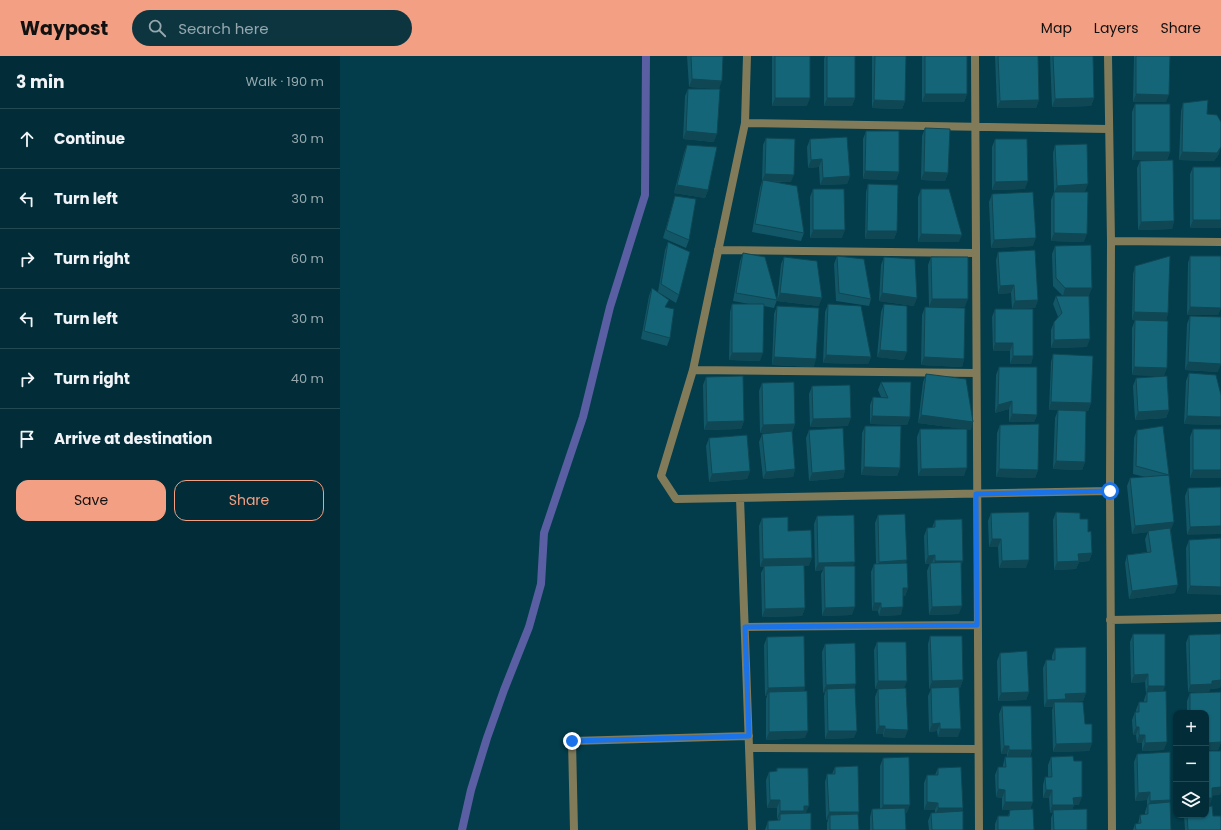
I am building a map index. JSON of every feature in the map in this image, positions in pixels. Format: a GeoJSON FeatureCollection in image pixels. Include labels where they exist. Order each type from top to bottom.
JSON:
{"type":"FeatureCollection","features":[{"type":"Feature","properties":{"kind":"street"},"geometry":{"type":"LineString","coordinates":[[747,56],[745,123],[693,370],[661,476],[676,499],[1110,491]]}},
{"type":"Feature","properties":{"kind":"street"},"geometry":{"type":"LineString","coordinates":[[974,56],[978,830]]}},
{"type":"Feature","properties":{"kind":"street"},"geometry":{"type":"LineString","coordinates":[[1108,56],[1111,240],[1110,620],[1112,830]]}},
{"type":"Feature","properties":{"kind":"street"},"geometry":{"type":"LineString","coordinates":[[745,123],[1108,129]]}},
{"type":"Feature","properties":{"kind":"street"},"geometry":{"type":"LineString","coordinates":[[1111,240],[1221,242]]}},
{"type":"Feature","properties":{"kind":"street"},"geometry":{"type":"LineString","coordinates":[[718,250],[975,254]]}},
{"type":"Feature","properties":{"kind":"street"},"geometry":{"type":"LineString","coordinates":[[693,370],[976,374]]}},
{"type":"Feature","properties":{"kind":"street"},"geometry":{"type":"LineString","coordinates":[[740,498],[752,830]]}},
{"type":"Feature","properties":{"kind":"street"},"geometry":{"type":"LineString","coordinates":[[1110,620],[1221,618]]}},
{"type":"Feature","properties":{"kind":"street"},"geometry":{"type":"LineString","coordinates":[[745,627],[977,625]]}},
{"type":"Feature","properties":{"kind":"street"},"geometry":{"type":"LineString","coordinates":[[574,830],[572,741],[749,736]]}},
{"type":"Feature","properties":{"kind":"street"},"geometry":{"type":"LineString","coordinates":[[749,748],[978,749]]}},
{"type":"Feature","properties":{"kind":"building"},"geometry":{"type":"Polygon","coordinates":[[[691,56],[723,56],[722,81],[692,79],[691,56]]]}},
{"type":"Feature","properties":{"kind":"building"},"geometry":{"type":"Polygon","coordinates":[[[775,56],[810,56],[810,98],[775,98],[775,56]]]}},
{"type":"Feature","properties":{"kind":"building"},"geometry":{"type":"Polygon","coordinates":[[[827,56],[855,56],[855,98],[827,98],[827,56]]]}},
{"type":"Feature","properties":{"kind":"building"},"geometry":{"type":"Polygon","coordinates":[[[875,56],[906,56],[905,101],[874,100],[875,56]]]}},
{"type":"Feature","properties":{"kind":"building"},"geometry":{"type":"Polygon","coordinates":[[[925,56],[967,56],[967,94],[925,94],[925,56]]]}},
{"type":"Feature","properties":{"kind":"building"},"geometry":{"type":"Polygon","coordinates":[[[998,56],[1038,56],[1039,100],[1000,101],[998,56]]]}},
{"type":"Feature","properties":{"kind":"building"},"geometry":{"type":"Polygon","coordinates":[[[1053,56],[1093,56],[1094,98],[1055,99],[1053,56]]]}},
{"type":"Feature","properties":{"kind":"building"},"geometry":{"type":"Polygon","coordinates":[[[1136,56],[1170,56],[1169,95],[1136,94],[1136,56]]]}},
{"type":"Feature","properties":{"kind":"building"},"geometry":{"type":"Polygon","coordinates":[[[688,89],[720,89],[717,134],[686,131],[688,89]]]}},
{"type":"Feature","properties":{"kind":"building"},"geometry":{"type":"Polygon","coordinates":[[[1208,100],[1207,114],[1217,115],[1221,122],[1221,147],[1217,153],[1182,152],[1183,103],[1208,100]]]}},
{"type":"Feature","properties":{"kind":"building"},"geometry":{"type":"Polygon","coordinates":[[[1135,104],[1170,104],[1170,152],[1135,152],[1135,104]]]}},
{"type":"Feature","properties":{"kind":"building"},"geometry":{"type":"Polygon","coordinates":[[[925,128],[950,129],[948,173],[924,172],[925,128]]]}},
{"type":"Feature","properties":{"kind":"building"},"geometry":{"type":"Polygon","coordinates":[[[866,131],[899,131],[899,172],[865,171],[866,131]]]}},
{"type":"Feature","properties":{"kind":"building"},"geometry":{"type":"Polygon","coordinates":[[[847,137],[850,176],[823,178],[822,159],[811,160],[810,139],[847,137]]]}},
{"type":"Feature","properties":{"kind":"building"},"geometry":{"type":"Polygon","coordinates":[[[766,138],[795,139],[794,175],[765,174],[766,138]]]}},
{"type":"Feature","properties":{"kind":"building"},"geometry":{"type":"Polygon","coordinates":[[[995,139],[1027,139],[1028,181],[995,182],[995,139]]]}},
{"type":"Feature","properties":{"kind":"building"},"geometry":{"type":"Polygon","coordinates":[[[1087,144],[1088,184],[1057,186],[1055,145],[1087,144]]]}},
{"type":"Feature","properties":{"kind":"building"},"geometry":{"type":"Polygon","coordinates":[[[687,145],[717,147],[708,190],[677,185],[687,145]]]}},
{"type":"Feature","properties":{"kind":"building"},"geometry":{"type":"Polygon","coordinates":[[[1173,160],[1174,221],[1141,222],[1140,161],[1173,160]]]}},
{"type":"Feature","properties":{"kind":"building"},"geometry":{"type":"Polygon","coordinates":[[[1193,167],[1221,167],[1221,220],[1193,220],[1193,167]]]}},
{"type":"Feature","properties":{"kind":"building"},"geometry":{"type":"Polygon","coordinates":[[[763,180],[797,186],[804,233],[755,224],[763,180]]]}},
{"type":"Feature","properties":{"kind":"building"},"geometry":{"type":"Polygon","coordinates":[[[868,184],[898,185],[897,231],[867,231],[868,184]]]}},
{"type":"Feature","properties":{"kind":"building"},"geometry":{"type":"Polygon","coordinates":[[[813,189],[844,189],[845,230],[813,230],[813,189]]]}},
{"type":"Feature","properties":{"kind":"building"},"geometry":{"type":"Polygon","coordinates":[[[921,189],[949,189],[962,235],[921,234],[921,189]]]}},
{"type":"Feature","properties":{"kind":"building"},"geometry":{"type":"Polygon","coordinates":[[[1033,192],[1036,238],[994,240],[992,194],[1033,192]]]}},
{"type":"Feature","properties":{"kind":"building"},"geometry":{"type":"Polygon","coordinates":[[[1054,192],[1088,192],[1087,234],[1054,233],[1054,192]]]}},
{"type":"Feature","properties":{"kind":"building"},"geometry":{"type":"Polygon","coordinates":[[[675,196],[696,199],[689,240],[666,230],[675,196]]]}},
{"type":"Feature","properties":{"kind":"building"},"geometry":{"type":"Polygon","coordinates":[[[668,242],[690,252],[679,295],[661,284],[668,242]]]}},
{"type":"Feature","properties":{"kind":"building"},"geometry":{"type":"Polygon","coordinates":[[[1091,245],[1092,288],[1065,288],[1056,278],[1055,246],[1091,245]]]}},
{"type":"Feature","properties":{"kind":"building"},"geometry":{"type":"Polygon","coordinates":[[[1035,250],[1038,300],[1015,301],[1014,285],[1000,286],[998,252],[1035,250]]]}},
{"type":"Feature","properties":{"kind":"building"},"geometry":{"type":"Polygon","coordinates":[[[743,253],[765,257],[777,300],[736,293],[743,253]]]}},
{"type":"Feature","properties":{"kind":"building"},"geometry":{"type":"Polygon","coordinates":[[[837,256],[864,259],[871,299],[839,293],[837,256]]]}},
{"type":"Feature","properties":{"kind":"building"},"geometry":{"type":"Polygon","coordinates":[[[1170,256],[1168,313],[1134,312],[1135,266],[1170,256]]]}},
{"type":"Feature","properties":{"kind":"building"},"geometry":{"type":"Polygon","coordinates":[[[1190,256],[1221,256],[1221,308],[1190,307],[1190,256]]]}},
{"type":"Feature","properties":{"kind":"building"},"geometry":{"type":"Polygon","coordinates":[[[784,257],[817,261],[822,298],[780,293],[784,257]]]}},
{"type":"Feature","properties":{"kind":"building"},"geometry":{"type":"Polygon","coordinates":[[[884,257],[915,259],[917,298],[882,293],[884,257]]]}},
{"type":"Feature","properties":{"kind":"building"},"geometry":{"type":"Polygon","coordinates":[[[931,257],[968,257],[968,299],[932,299],[931,257]]]}},
{"type":"Feature","properties":{"kind":"building"},"geometry":{"type":"Polygon","coordinates":[[[652,288],[669,300],[665,307],[674,309],[670,338],[644,331],[652,288]]]}},
{"type":"Feature","properties":{"kind":"building"},"geometry":{"type":"Polygon","coordinates":[[[1056,296],[1089,296],[1090,339],[1054,340],[1054,322],[1062,313],[1056,296]]]}},
{"type":"Feature","properties":{"kind":"building"},"geometry":{"type":"Polygon","coordinates":[[[732,304],[764,304],[763,353],[732,353],[732,304]]]}},
{"type":"Feature","properties":{"kind":"building"},"geometry":{"type":"Polygon","coordinates":[[[828,304],[861,306],[871,357],[826,355],[828,304]]]}},
{"type":"Feature","properties":{"kind":"building"},"geometry":{"type":"Polygon","coordinates":[[[884,304],[907,306],[907,352],[880,350],[884,304]]]}},
{"type":"Feature","properties":{"kind":"building"},"geometry":{"type":"Polygon","coordinates":[[[777,306],[819,308],[816,359],[774,357],[777,306]]]}},
{"type":"Feature","properties":{"kind":"building"},"geometry":{"type":"Polygon","coordinates":[[[925,307],[965,308],[964,359],[924,357],[925,307]]]}},
{"type":"Feature","properties":{"kind":"building"},"geometry":{"type":"Polygon","coordinates":[[[995,309],[1033,309],[1033,356],[1013,356],[1013,343],[995,343],[995,309]]]}},
{"type":"Feature","properties":{"kind":"building"},"geometry":{"type":"Polygon","coordinates":[[[1190,316],[1221,317],[1221,364],[1188,362],[1190,316]]]}},
{"type":"Feature","properties":{"kind":"building"},"geometry":{"type":"Polygon","coordinates":[[[1135,320],[1168,321],[1167,368],[1134,367],[1135,320]]]}},
{"type":"Feature","properties":{"kind":"building"},"geometry":{"type":"Polygon","coordinates":[[[1053,354],[1093,356],[1091,403],[1051,402],[1053,354]]]}},
{"type":"Feature","properties":{"kind":"building"},"geometry":{"type":"Polygon","coordinates":[[[999,367],[1037,367],[1037,415],[1012,414],[1012,401],[998,405],[999,367]]]}},
{"type":"Feature","properties":{"kind":"building"},"geometry":{"type":"Polygon","coordinates":[[[1189,373],[1216,375],[1221,395],[1221,417],[1187,416],[1189,373]]]}},
{"type":"Feature","properties":{"kind":"building"},"geometry":{"type":"Polygon","coordinates":[[[926,374],[966,379],[973,422],[921,415],[926,374]]]}},
{"type":"Feature","properties":{"kind":"building"},"geometry":{"type":"Polygon","coordinates":[[[743,376],[744,421],[707,422],[706,377],[743,376]]]}},
{"type":"Feature","properties":{"kind":"building"},"geometry":{"type":"Polygon","coordinates":[[[1167,376],[1169,410],[1138,412],[1136,378],[1167,376]]]}},
{"type":"Feature","properties":{"kind":"building"},"geometry":{"type":"Polygon","coordinates":[[[794,382],[795,424],[763,425],[762,383],[794,382]]]}},
{"type":"Feature","properties":{"kind":"building"},"geometry":{"type":"Polygon","coordinates":[[[881,382],[911,382],[910,417],[872,416],[873,397],[888,398],[881,382]]]}},
{"type":"Feature","properties":{"kind":"building"},"geometry":{"type":"Polygon","coordinates":[[[850,385],[851,418],[813,419],[812,386],[850,385]]]}},
{"type":"Feature","properties":{"kind":"building"},"geometry":{"type":"Polygon","coordinates":[[[1058,410],[1086,411],[1085,462],[1056,461],[1058,410]]]}},
{"type":"Feature","properties":{"kind":"building"},"geometry":{"type":"Polygon","coordinates":[[[1039,424],[1038,470],[999,469],[1000,425],[1039,424]]]}},
{"type":"Feature","properties":{"kind":"building"},"geometry":{"type":"Polygon","coordinates":[[[865,426],[901,426],[900,468],[864,467],[865,426]]]}},
{"type":"Feature","properties":{"kind":"building"},"geometry":{"type":"Polygon","coordinates":[[[1163,426],[1169,475],[1136,466],[1137,430],[1163,426]]]}},
{"type":"Feature","properties":{"kind":"building"},"geometry":{"type":"Polygon","coordinates":[[[843,428],[845,470],[812,473],[809,430],[843,428]]]}},
{"type":"Feature","properties":{"kind":"building"},"geometry":{"type":"Polygon","coordinates":[[[920,429],[967,429],[967,468],[921,469],[920,429]]]}},
{"type":"Feature","properties":{"kind":"building"},"geometry":{"type":"Polygon","coordinates":[[[1193,429],[1221,429],[1221,470],[1193,470],[1193,429]]]}},
{"type":"Feature","properties":{"kind":"building"},"geometry":{"type":"Polygon","coordinates":[[[792,431],[795,469],[766,472],[762,434],[792,431]]]}},
{"type":"Feature","properties":{"kind":"building"},"geometry":{"type":"Polygon","coordinates":[[[747,435],[750,471],[712,474],[709,438],[747,435]]]}},
{"type":"Feature","properties":{"kind":"building"},"geometry":{"type":"Polygon","coordinates":[[[1169,475],[1174,522],[1135,526],[1130,478],[1169,475]]]}},
{"type":"Feature","properties":{"kind":"building"},"geometry":{"type":"Polygon","coordinates":[[[1221,487],[1221,526],[1190,527],[1188,488],[1221,487]]]}},
{"type":"Feature","properties":{"kind":"building"},"geometry":{"type":"Polygon","coordinates":[[[1029,512],[1029,560],[1002,561],[1001,539],[992,539],[991,513],[1029,512]]]}},
{"type":"Feature","properties":{"kind":"building"},"geometry":{"type":"Polygon","coordinates":[[[1056,512],[1080,513],[1080,519],[1088,519],[1088,532],[1091,531],[1092,553],[1078,554],[1079,561],[1057,562],[1056,512]]]}},
{"type":"Feature","properties":{"kind":"building"},"geometry":{"type":"Polygon","coordinates":[[[905,514],[907,560],[879,562],[878,515],[905,514]]]}},
{"type":"Feature","properties":{"kind":"building"},"geometry":{"type":"Polygon","coordinates":[[[854,515],[855,562],[818,563],[817,516],[854,515]]]}},
{"type":"Feature","properties":{"kind":"building"},"geometry":{"type":"Polygon","coordinates":[[[788,517],[788,531],[811,530],[812,558],[763,559],[762,518],[788,517]]]}},
{"type":"Feature","properties":{"kind":"building"},"geometry":{"type":"Polygon","coordinates":[[[962,519],[963,561],[935,561],[935,555],[928,556],[927,528],[935,527],[935,520],[962,519]]]}},
{"type":"Feature","properties":{"kind":"building"},"geometry":{"type":"Polygon","coordinates":[[[1170,528],[1178,585],[1132,591],[1127,555],[1151,552],[1148,531],[1170,528]]]}},
{"type":"Feature","properties":{"kind":"building"},"geometry":{"type":"Polygon","coordinates":[[[1221,538],[1221,587],[1190,586],[1189,540],[1221,538]]]}},
{"type":"Feature","properties":{"kind":"building"},"geometry":{"type":"Polygon","coordinates":[[[961,562],[962,606],[932,607],[930,563],[961,562]]]}},
{"type":"Feature","properties":{"kind":"building"},"geometry":{"type":"Polygon","coordinates":[[[907,563],[908,588],[903,588],[903,607],[881,608],[881,603],[874,603],[874,564],[907,563]]]}},
{"type":"Feature","properties":{"kind":"building"},"geometry":{"type":"Polygon","coordinates":[[[804,565],[805,608],[765,609],[764,566],[804,565]]]}},
{"type":"Feature","properties":{"kind":"building"},"geometry":{"type":"Polygon","coordinates":[[[824,566],[855,566],[855,607],[825,608],[824,566]]]}},
{"type":"Feature","properties":{"kind":"building"},"geometry":{"type":"Polygon","coordinates":[[[1133,634],[1165,634],[1165,686],[1148,686],[1148,674],[1134,675],[1133,634]]]}},
{"type":"Feature","properties":{"kind":"building"},"geometry":{"type":"Polygon","coordinates":[[[1221,634],[1221,680],[1212,681],[1212,684],[1190,685],[1189,635],[1221,634]]]}},
{"type":"Feature","properties":{"kind":"building"},"geometry":{"type":"Polygon","coordinates":[[[804,636],[805,687],[768,688],[767,637],[804,636]]]}},
{"type":"Feature","properties":{"kind":"building"},"geometry":{"type":"Polygon","coordinates":[[[930,636],[962,636],[963,680],[932,681],[930,636]]]}},
{"type":"Feature","properties":{"kind":"building"},"geometry":{"type":"Polygon","coordinates":[[[877,642],[906,642],[907,681],[878,681],[877,642]]]}},
{"type":"Feature","properties":{"kind":"building"},"geometry":{"type":"Polygon","coordinates":[[[855,643],[856,684],[826,685],[825,644],[855,643]]]}},
{"type":"Feature","properties":{"kind":"building"},"geometry":{"type":"Polygon","coordinates":[[[1086,647],[1086,693],[1065,694],[1066,699],[1047,700],[1046,660],[1055,660],[1055,648],[1086,647]]]}},
{"type":"Feature","properties":{"kind":"building"},"geometry":{"type":"Polygon","coordinates":[[[1027,651],[1029,692],[1001,693],[1000,653],[1027,651]]]}},
{"type":"Feature","properties":{"kind":"building"},"geometry":{"type":"Polygon","coordinates":[[[959,687],[961,729],[940,729],[940,723],[932,724],[931,688],[959,687]]]}},
{"type":"Feature","properties":{"kind":"building"},"geometry":{"type":"Polygon","coordinates":[[[855,688],[857,731],[828,731],[827,689],[855,688]]]}},
{"type":"Feature","properties":{"kind":"building"},"geometry":{"type":"Polygon","coordinates":[[[906,688],[908,730],[885,729],[885,726],[879,726],[878,689],[906,688]]]}},
{"type":"Feature","properties":{"kind":"building"},"geometry":{"type":"Polygon","coordinates":[[[807,691],[808,731],[769,732],[769,692],[807,691]]]}},
{"type":"Feature","properties":{"kind":"building"},"geometry":{"type":"Polygon","coordinates":[[[1166,691],[1167,742],[1145,743],[1145,735],[1139,735],[1139,727],[1136,727],[1135,712],[1139,712],[1139,702],[1147,702],[1147,692],[1166,691]]]}},
{"type":"Feature","properties":{"kind":"building"},"geometry":{"type":"Polygon","coordinates":[[[1221,692],[1221,742],[1209,743],[1209,710],[1190,710],[1190,693],[1221,692]]]}},
{"type":"Feature","properties":{"kind":"building"},"geometry":{"type":"Polygon","coordinates":[[[1054,702],[1083,702],[1085,724],[1092,724],[1092,743],[1056,744],[1054,702]]]}},
{"type":"Feature","properties":{"kind":"building"},"geometry":{"type":"Polygon","coordinates":[[[1002,706],[1031,706],[1032,750],[1009,750],[1009,746],[1004,746],[1002,706]]]}},
{"type":"Feature","properties":{"kind":"building"},"geometry":{"type":"Polygon","coordinates":[[[1209,751],[1221,751],[1221,787],[1212,788],[1212,798],[1209,798],[1209,751]]]}},
{"type":"Feature","properties":{"kind":"building"},"geometry":{"type":"Polygon","coordinates":[[[1170,752],[1170,800],[1150,801],[1150,792],[1138,793],[1137,754],[1170,752]]]}},
{"type":"Feature","properties":{"kind":"building"},"geometry":{"type":"Polygon","coordinates":[[[1073,756],[1074,761],[1082,761],[1082,797],[1073,798],[1074,805],[1052,805],[1052,790],[1046,790],[1045,777],[1052,777],[1051,757],[1073,756]]]}},
{"type":"Feature","properties":{"kind":"building"},"geometry":{"type":"Polygon","coordinates":[[[909,757],[910,805],[883,805],[883,758],[909,757]]]}},
{"type":"Feature","properties":{"kind":"building"},"geometry":{"type":"Polygon","coordinates":[[[1005,757],[1032,757],[1033,802],[1005,802],[1005,790],[998,789],[998,767],[1006,767],[1005,757]]]}},
{"type":"Feature","properties":{"kind":"building"},"geometry":{"type":"Polygon","coordinates":[[[858,766],[859,812],[829,812],[827,774],[835,774],[835,767],[858,766]]]}},
{"type":"Feature","properties":{"kind":"building"},"geometry":{"type":"Polygon","coordinates":[[[961,767],[963,808],[938,808],[938,803],[927,802],[927,775],[938,775],[938,768],[961,767]]]}},
{"type":"Feature","properties":{"kind":"building"},"geometry":{"type":"Polygon","coordinates":[[[777,768],[808,768],[809,806],[804,806],[804,811],[780,811],[780,800],[770,800],[769,772],[777,771],[777,768]]]}},
{"type":"Feature","properties":{"kind":"building"},"geometry":{"type":"Polygon","coordinates":[[[1170,802],[1171,830],[1136,830],[1135,824],[1141,823],[1140,815],[1148,814],[1148,804],[1170,802]]]}},
{"type":"Feature","properties":{"kind":"building"},"geometry":{"type":"Polygon","coordinates":[[[1209,806],[1212,806],[1213,816],[1221,816],[1221,830],[1188,830],[1187,818],[1209,818],[1209,806]]]}},
{"type":"Feature","properties":{"kind":"building"},"geometry":{"type":"Polygon","coordinates":[[[905,808],[906,830],[873,830],[872,809],[905,808]]]}},
{"type":"Feature","properties":{"kind":"building"},"geometry":{"type":"Polygon","coordinates":[[[1033,809],[1034,830],[998,830],[998,816],[1009,816],[1010,810],[1033,809]]]}},
{"type":"Feature","properties":{"kind":"building"},"geometry":{"type":"Polygon","coordinates":[[[1087,809],[1087,830],[1054,830],[1053,810],[1087,809]]]}},
{"type":"Feature","properties":{"kind":"building"},"geometry":{"type":"Polygon","coordinates":[[[963,811],[963,830],[932,830],[931,813],[963,811]]]}},
{"type":"Feature","properties":{"kind":"building"},"geometry":{"type":"Polygon","coordinates":[[[811,813],[811,830],[768,830],[768,821],[780,820],[780,814],[811,813]]]}},
{"type":"Feature","properties":{"kind":"building"},"geometry":{"type":"Polygon","coordinates":[[[858,814],[859,830],[830,830],[830,815],[858,814]]]}},
{"type":"Feature","properties":{"kind":"waterway"},"geometry":{"type":"LineString","coordinates":[[462,830],[471,790],[487,738],[529,627],[541,584],[544,533],[583,417],[610,307],[645,195],[646,56]]}},
{"type":"Feature","properties":{"kind":"route"},"geometry":{"type":"LineString","coordinates":[[572,741],[749,736],[745,627],[977,625],[976,494],[1110,491]]}}]}
